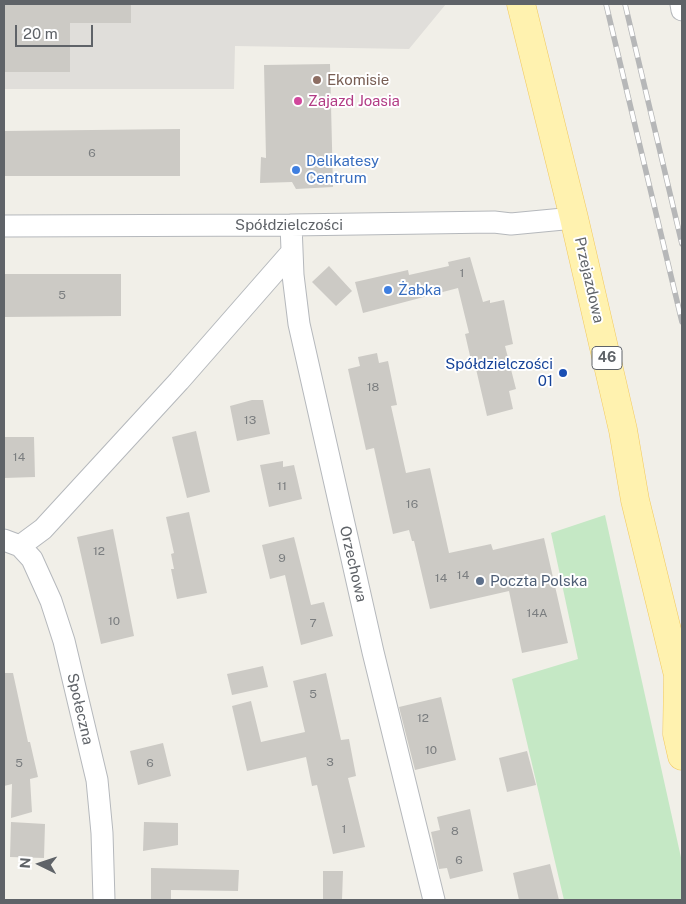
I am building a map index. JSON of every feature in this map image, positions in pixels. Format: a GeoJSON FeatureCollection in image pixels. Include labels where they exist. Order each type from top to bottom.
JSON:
{"type":"FeatureCollection","features":[{"type":"Feature","properties":{"kind":"main road","name":"Przejazdowa"},"geometry":{"type":"LineString","coordinates":[[521,4],[574,218],[623,430],[635,500],[680,679],[677,734],[682,756]]}},
{"type":"Feature","properties":{"kind":"street"},"geometry":{"type":"LineString","coordinates":[[681,4],[682,10]]}},
{"type":"Feature","properties":{"kind":"street","name":"Spółdzielczości"},"geometry":{"type":"LineString","coordinates":[[4,226],[494,222],[510,224],[574,218]]}},
{"type":"Feature","properties":{"kind":"street","name":"Orzechowa"},"geometry":{"type":"LineString","coordinates":[[291,225],[299,324],[373,652],[434,900]]}},
{"type":"Feature","properties":{"kind":"street"},"geometry":{"type":"LineString","coordinates":[[12,543],[43,529],[179,381],[292,253]]}},
{"type":"Feature","properties":{"kind":"street","name":"Społeczna"},"geometry":{"type":"LineString","coordinates":[[12,543],[32,560],[51,601],[64,641],[97,780],[102,833],[104,900]]}},
{"type":"Feature","properties":{"kind":"shaded area"},"geometry":{"type":"Polygon","coordinates":[[[4,4],[446,4],[409,49],[235,46],[234,89],[4,89],[4,4]]]}},
{"type":"Feature","properties":{"kind":"green space"},"geometry":{"type":"Polygon","coordinates":[[[605,515],[682,862],[682,900],[564,900],[512,679],[578,659],[551,533],[605,515]]]}},
{"type":"Feature","properties":{"kind":"building"},"geometry":{"type":"Polygon","coordinates":[[[4,4],[131,4],[131,23],[70,23],[70,72],[4,72],[4,4]]]}},
{"type":"Feature","properties":{"kind":"building"},"geometry":{"type":"Polygon","coordinates":[[[330,64],[333,187],[296,189],[292,182],[260,183],[261,157],[266,158],[264,65],[330,64]]]}},
{"type":"Feature","properties":{"kind":"building"},"geometry":{"type":"Polygon","coordinates":[[[180,129],[180,176],[4,176],[4,131],[180,129]]]}},
{"type":"Feature","properties":{"kind":"building"},"geometry":{"type":"Polygon","coordinates":[[[470,257],[483,302],[490,300],[490,303],[504,300],[513,344],[505,346],[516,389],[509,391],[513,409],[487,416],[476,369],[473,369],[465,334],[469,333],[458,288],[363,313],[355,282],[408,270],[409,275],[449,266],[448,262],[470,257]]]}},
{"type":"Feature","properties":{"kind":"building"},"geometry":{"type":"Polygon","coordinates":[[[329,266],[352,291],[336,306],[312,282],[329,266]]]}},
{"type":"Feature","properties":{"kind":"building"},"geometry":{"type":"Polygon","coordinates":[[[4,274],[121,274],[121,316],[4,317],[4,274]]]}},
{"type":"Feature","properties":{"kind":"building"},"geometry":{"type":"Polygon","coordinates":[[[377,353],[379,363],[388,361],[397,405],[391,406],[406,473],[430,468],[449,553],[491,544],[493,550],[544,538],[568,643],[522,653],[509,591],[430,609],[414,541],[412,541],[409,530],[393,534],[374,448],[366,450],[348,369],[360,366],[358,357],[377,353]]]}},
{"type":"Feature","properties":{"kind":"building"},"geometry":{"type":"Polygon","coordinates":[[[252,400],[263,400],[270,434],[237,441],[230,406],[252,400]]]}},
{"type":"Feature","properties":{"kind":"building"},"geometry":{"type":"Polygon","coordinates":[[[196,431],[210,492],[187,498],[172,437],[196,431]]]}},
{"type":"Feature","properties":{"kind":"building"},"geometry":{"type":"Polygon","coordinates":[[[4,437],[34,437],[35,477],[4,478],[4,437]]]}},
{"type":"Feature","properties":{"kind":"building"},"geometry":{"type":"Polygon","coordinates":[[[283,461],[283,467],[294,465],[302,499],[269,507],[260,465],[283,461]]]}},
{"type":"Feature","properties":{"kind":"building"},"geometry":{"type":"Polygon","coordinates":[[[189,512],[207,593],[177,599],[171,569],[174,569],[171,554],[174,553],[166,517],[189,512]]]}},
{"type":"Feature","properties":{"kind":"building"},"geometry":{"type":"Polygon","coordinates":[[[113,529],[134,636],[101,644],[77,537],[113,529]]]}},
{"type":"Feature","properties":{"kind":"building"},"geometry":{"type":"Polygon","coordinates":[[[294,537],[311,605],[324,602],[333,636],[301,645],[285,575],[270,579],[262,545],[294,537]]]}},
{"type":"Feature","properties":{"kind":"building"},"geometry":{"type":"Polygon","coordinates":[[[263,666],[268,687],[232,695],[227,674],[263,666]]]}},
{"type":"Feature","properties":{"kind":"building"},"geometry":{"type":"Polygon","coordinates":[[[4,673],[13,673],[28,742],[30,742],[38,777],[30,779],[32,812],[11,818],[12,784],[4,786],[4,673]]]}},
{"type":"Feature","properties":{"kind":"building"},"geometry":{"type":"Polygon","coordinates":[[[326,673],[341,740],[349,739],[356,776],[348,778],[365,847],[333,854],[317,785],[312,786],[306,757],[247,771],[232,706],[251,701],[261,742],[305,732],[293,681],[326,673]]]}},
{"type":"Feature","properties":{"kind":"building"},"geometry":{"type":"Polygon","coordinates":[[[441,697],[456,760],[415,770],[399,707],[441,697]]]}},
{"type":"Feature","properties":{"kind":"building"},"geometry":{"type":"Polygon","coordinates":[[[163,743],[171,776],[138,785],[130,751],[163,743]]]}},
{"type":"Feature","properties":{"kind":"building"},"geometry":{"type":"Polygon","coordinates":[[[527,751],[536,785],[507,792],[499,758],[527,751]]]}},
{"type":"Feature","properties":{"kind":"building"},"geometry":{"type":"Polygon","coordinates":[[[470,809],[483,871],[450,879],[447,868],[439,869],[431,832],[440,830],[437,817],[470,809]]]}},
{"type":"Feature","properties":{"kind":"building"},"geometry":{"type":"Polygon","coordinates":[[[11,822],[45,824],[44,858],[10,857],[11,822]]]}},
{"type":"Feature","properties":{"kind":"building"},"geometry":{"type":"Polygon","coordinates":[[[144,822],[178,823],[178,845],[143,851],[144,822]]]}},
{"type":"Feature","properties":{"kind":"building"},"geometry":{"type":"Polygon","coordinates":[[[550,864],[559,900],[519,900],[513,873],[550,864]]]}},
{"type":"Feature","properties":{"kind":"building"},"geometry":{"type":"Polygon","coordinates":[[[151,868],[239,870],[238,891],[171,890],[171,900],[151,900],[151,868]]]}},
{"type":"Feature","properties":{"kind":"building"},"geometry":{"type":"Polygon","coordinates":[[[323,871],[343,871],[342,900],[323,900],[323,871]]]}},
{"type":"Feature","properties":{"kind":"railway"},"geometry":{"type":"LineString","coordinates":[[606,4],[682,322]]}},
{"type":"Feature","properties":{"kind":"railway"},"geometry":{"type":"LineString","coordinates":[[625,4],[682,244]]}},
{"type":"Feature","properties":{"kind":"place","name":"Ekomisie"},"geometry":{"type":"Point","coordinates":[317,80]}},
{"type":"Feature","properties":{"kind":"place","name":"Zajazd Joasia"},"geometry":{"type":"Point","coordinates":[298,101]}},
{"type":"Feature","properties":{"kind":"place","name":"Delikatesy Centrum"},"geometry":{"type":"Point","coordinates":[296,170]}},
{"type":"Feature","properties":{"kind":"place","name":"Żabka"},"geometry":{"type":"Point","coordinates":[388,290]}},
{"type":"Feature","properties":{"kind":"place","name":"Spółdzielczości 01"},"geometry":{"type":"Point","coordinates":[563,373]}},
{"type":"Feature","properties":{"kind":"place","name":"Poczta Polska"},"geometry":{"type":"Point","coordinates":[480,581]}}]}
